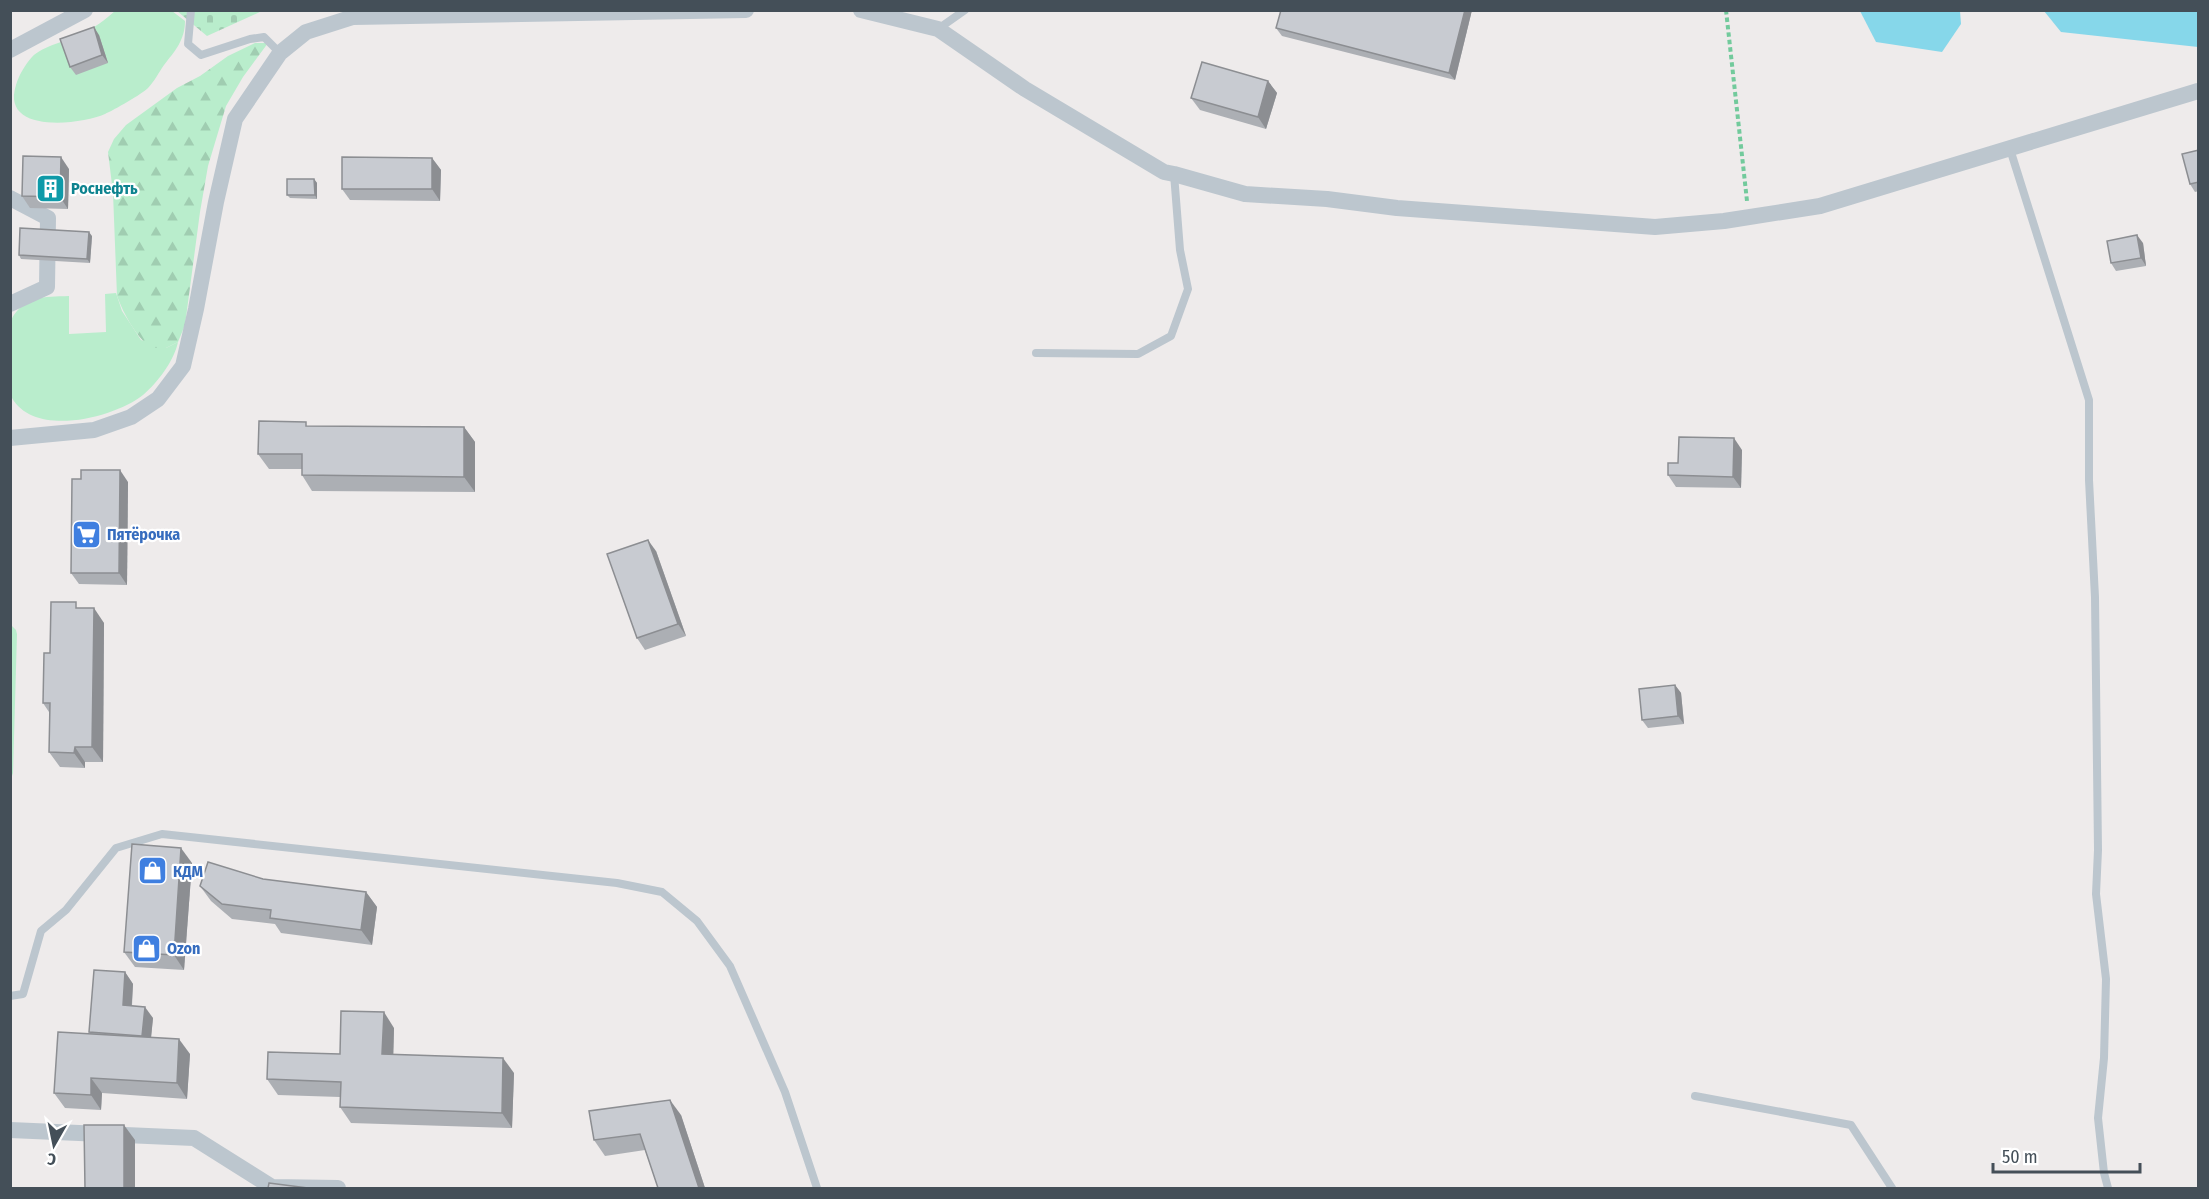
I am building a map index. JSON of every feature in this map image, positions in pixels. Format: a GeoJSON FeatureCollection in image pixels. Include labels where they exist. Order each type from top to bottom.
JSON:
{"type":"FeatureCollection","features":[{"type":"Feature","properties":{"kind":"street"},"geometry":{"type":"LineString","coordinates":[[10,50],[85,10]]}},
{"type":"Feature","properties":{"kind":"street"},"geometry":{"type":"LineString","coordinates":[[10,438],[94,430],[131,417],[158,399],[183,366],[235,119],[280,53],[306,32],[353,17],[746,10]]}},
{"type":"Feature","properties":{"kind":"street"},"geometry":{"type":"LineString","coordinates":[[861,10],[938,29],[1025,89],[1164,172],[1245,194],[1655,227],[1749,217],[1820,206],[2199,91]]}},
{"type":"Feature","properties":{"kind":"street"},"geometry":{"type":"LineString","coordinates":[[10,198],[48,218],[47,286],[10,304]]}},
{"type":"Feature","properties":{"kind":"street"},"geometry":{"type":"LineString","coordinates":[[10,1130],[194,1138],[272,1187],[338,1188]]}},
{"type":"Feature","properties":{"kind":"lane"},"geometry":{"type":"LineString","coordinates":[[191,10],[188,44],[201,55],[250,39],[264,37],[280,53]]}},
{"type":"Feature","properties":{"kind":"lane"},"geometry":{"type":"LineString","coordinates":[[938,29],[965,10]]}},
{"type":"Feature","properties":{"kind":"lane"},"geometry":{"type":"LineString","coordinates":[[2010,149],[2089,400],[2089,480],[2095,597],[2098,850],[2096,894],[2106,979],[2104,1058],[2098,1118],[2104,1173],[2108,1188]]}},
{"type":"Feature","properties":{"kind":"lane"},"geometry":{"type":"LineString","coordinates":[[1036,353],[1137,354],[1171,336],[1188,289],[1180,250],[1174,174]]}},
{"type":"Feature","properties":{"kind":"lane"},"geometry":{"type":"LineString","coordinates":[[10,996],[23,994],[41,932],[66,910],[116,848],[162,834],[617,883],[663,892],[697,921],[730,966],[785,1092],[817,1188]]}},
{"type":"Feature","properties":{"kind":"lane"},"geometry":{"type":"LineString","coordinates":[[1695,1096],[1851,1125],[1892,1188]]}},
{"type":"Feature","properties":{"kind":"path"},"geometry":{"type":"LineString","coordinates":[[1726,10],[1749,217]]}},
{"type":"Feature","properties":{"kind":"green space"},"geometry":{"type":"Polygon","coordinates":[[[115,11],[172,11],[185,21],[179,45],[148,88],[105,114],[78,121],[45,122],[31,119],[20,112],[14,101],[16,85],[22,70],[32,57],[55,44],[76,37],[115,11]]]}},
{"type":"Feature","properties":{"kind":"green space"},"geometry":{"type":"Polygon","coordinates":[[[177,11],[262,11],[207,36],[177,11]]]}},
{"type":"Feature","properties":{"kind":"green space"},"geometry":{"type":"Polygon","coordinates":[[[255,43],[268,43],[243,77],[226,106],[208,166],[185,325],[178,342],[166,348],[150,348],[130,324],[117,296],[113,193],[108,152],[114,139],[126,125],[177,88],[200,76],[228,56],[255,43]]]}},
{"type":"Feature","properties":{"kind":"green space"},"geometry":{"type":"Polygon","coordinates":[[[116,293],[122,311],[141,340],[166,348],[178,342],[160,378],[143,395],[130,403],[95,417],[56,421],[38,418],[23,410],[12,398],[10,384],[11,320],[16,312],[36,299],[69,296],[69,334],[106,332],[105,294],[116,293]]]}},
{"type":"Feature","properties":{"kind":"green space"},"geometry":{"type":"Polygon","coordinates":[[[11,625],[17,634],[11,779],[11,625]]]}},
{"type":"Feature","properties":{"kind":"water"},"geometry":{"type":"Polygon","coordinates":[[[1860,11],[1960,11],[1961,24],[1942,52],[1876,42],[1860,11]]]}},
{"type":"Feature","properties":{"kind":"water"},"geometry":{"type":"Polygon","coordinates":[[[2044,11],[2198,11],[2198,47],[2061,32],[2044,11]]]}},
{"type":"Feature","properties":{"kind":"building"},"geometry":{"type":"Polygon","coordinates":[[[1281,10],[1465,10],[1449,73],[1276,28],[1281,10]]]}},
{"type":"Feature","properties":{"kind":"building"},"geometry":{"type":"Polygon","coordinates":[[[94,27],[102,55],[70,67],[60,39],[94,27]]]}},
{"type":"Feature","properties":{"kind":"building"},"geometry":{"type":"Polygon","coordinates":[[[1202,62],[1268,81],[1258,117],[1191,98],[1202,62]]]}},
{"type":"Feature","properties":{"kind":"building"},"geometry":{"type":"Polygon","coordinates":[[[2199,150],[2199,182],[2190,184],[2182,154],[2199,150]]]}},
{"type":"Feature","properties":{"kind":"building"},"geometry":{"type":"Polygon","coordinates":[[[23,156],[61,157],[60,197],[22,196],[23,156]]]}},
{"type":"Feature","properties":{"kind":"building"},"geometry":{"type":"Polygon","coordinates":[[[342,157],[432,158],[432,189],[342,189],[342,157]]]}},
{"type":"Feature","properties":{"kind":"building"},"geometry":{"type":"Polygon","coordinates":[[[287,179],[314,179],[315,195],[287,195],[287,179]]]}},
{"type":"Feature","properties":{"kind":"building"},"geometry":{"type":"Polygon","coordinates":[[[20,228],[89,232],[87,259],[19,255],[20,228]]]}},
{"type":"Feature","properties":{"kind":"building"},"geometry":{"type":"Polygon","coordinates":[[[2137,235],[2141,258],[2111,263],[2107,241],[2137,235]]]}},
{"type":"Feature","properties":{"kind":"building"},"geometry":{"type":"Polygon","coordinates":[[[259,421],[306,422],[306,426],[464,427],[464,477],[302,475],[302,454],[258,454],[259,421]]]}},
{"type":"Feature","properties":{"kind":"building"},"geometry":{"type":"Polygon","coordinates":[[[1679,437],[1734,438],[1733,477],[1668,475],[1668,463],[1678,463],[1679,437]]]}},
{"type":"Feature","properties":{"kind":"building"},"geometry":{"type":"Polygon","coordinates":[[[81,470],[120,470],[119,573],[71,573],[72,479],[81,479],[81,470]]]}},
{"type":"Feature","properties":{"kind":"building"},"geometry":{"type":"Polygon","coordinates":[[[648,540],[678,624],[637,638],[607,554],[648,540]]]}},
{"type":"Feature","properties":{"kind":"building"},"geometry":{"type":"Polygon","coordinates":[[[51,602],[76,602],[76,608],[94,608],[92,747],[75,747],[74,753],[49,752],[50,703],[43,703],[44,653],[50,653],[51,602]]]}},
{"type":"Feature","properties":{"kind":"building"},"geometry":{"type":"Polygon","coordinates":[[[1675,685],[1678,716],[1642,720],[1639,689],[1675,685]]]}},
{"type":"Feature","properties":{"kind":"building"},"geometry":{"type":"Polygon","coordinates":[[[132,844],[181,848],[174,955],[124,952],[132,844]]]}},
{"type":"Feature","properties":{"kind":"building"},"geometry":{"type":"Polygon","coordinates":[[[208,862],[263,879],[366,892],[361,930],[270,918],[271,910],[222,904],[200,886],[208,862]]]}},
{"type":"Feature","properties":{"kind":"building"},"geometry":{"type":"Polygon","coordinates":[[[94,970],[125,972],[123,1005],[145,1007],[142,1036],[89,1032],[94,970]]]}},
{"type":"Feature","properties":{"kind":"building"},"geometry":{"type":"Polygon","coordinates":[[[341,1011],[384,1012],[382,1054],[503,1058],[502,1113],[340,1107],[341,1082],[267,1079],[268,1052],[340,1054],[341,1011]]]}},
{"type":"Feature","properties":{"kind":"building"},"geometry":{"type":"Polygon","coordinates":[[[58,1032],[179,1039],[177,1083],[91,1078],[91,1095],[54,1093],[58,1032]]]}},
{"type":"Feature","properties":{"kind":"building"},"geometry":{"type":"Polygon","coordinates":[[[670,1100],[699,1188],[658,1188],[640,1134],[594,1140],[589,1111],[670,1100]]]}},
{"type":"Feature","properties":{"kind":"building"},"geometry":{"type":"Polygon","coordinates":[[[84,1125],[124,1125],[124,1188],[85,1188],[84,1125]]]}},
{"type":"Feature","properties":{"kind":"building"},"geometry":{"type":"Polygon","coordinates":[[[269,1183],[308,1188],[268,1188],[269,1183]]]}},
{"type":"Feature","properties":{"kind":"place","name":"Роснефть"},"geometry":{"type":"Point","coordinates":[50,188]}},
{"type":"Feature","properties":{"kind":"place","name":"Пятёрочка"},"geometry":{"type":"Point","coordinates":[86,534]}},
{"type":"Feature","properties":{"kind":"place","name":"КДМ"},"geometry":{"type":"Point","coordinates":[152,871]}},
{"type":"Feature","properties":{"kind":"place","name":"Ozon"},"geometry":{"type":"Point","coordinates":[146,948]}}]}
